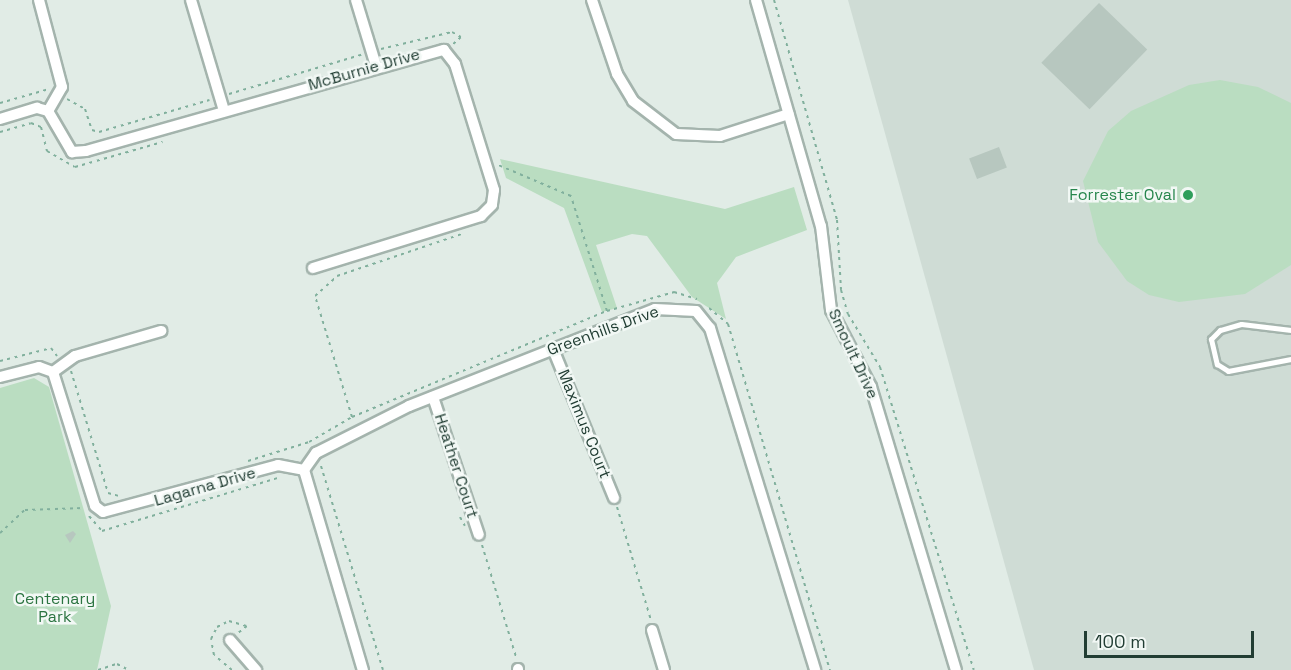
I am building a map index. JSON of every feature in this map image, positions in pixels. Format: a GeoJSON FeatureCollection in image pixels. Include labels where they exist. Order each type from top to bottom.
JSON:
{"type":"FeatureCollection","features":[{"type":"Feature","properties":{"kind":"street"},"geometry":{"type":"LineString","coordinates":[[0,120],[37,108],[48,111],[62,87],[39,0]]}},
{"type":"Feature","properties":{"kind":"street"},"geometry":{"type":"LineString","coordinates":[[191,0],[224,111]]}},
{"type":"Feature","properties":{"kind":"street"},"geometry":{"type":"LineString","coordinates":[[356,0],[376,66]]}},
{"type":"Feature","properties":{"kind":"street"},"geometry":{"type":"LineString","coordinates":[[592,0],[617,74],[633,101],[676,134],[720,136],[789,114]]}},
{"type":"Feature","properties":{"kind":"street","name":"Smoult Drive"},"geometry":{"type":"LineString","coordinates":[[756,0],[821,226],[831,310],[871,387],[956,670]]}},
{"type":"Feature","properties":{"kind":"street"},"geometry":{"type":"LineString","coordinates":[[313,268],[481,216],[492,205],[486,166],[455,64],[444,51]]}},
{"type":"Feature","properties":{"kind":"street","name":"McBurnie Drive"},"geometry":{"type":"LineString","coordinates":[[48,111],[72,152],[224,111],[376,66],[444,51]]}},
{"type":"Feature","properties":{"kind":"street","name":"Greenhills Drive"},"geometry":{"type":"LineString","coordinates":[[304,470],[312,458],[433,396],[655,309],[696,311],[710,328],[815,670]]}},
{"type":"Feature","properties":{"kind":"street"},"geometry":{"type":"LineString","coordinates":[[0,377],[39,367],[53,372],[64,363],[161,331]]}},
{"type":"Feature","properties":{"kind":"street","name":"Maximus Court"},"geometry":{"type":"LineString","coordinates":[[553,349],[614,498]]}},
{"type":"Feature","properties":{"kind":"street","name":"Lagarna Drive"},"geometry":{"type":"LineString","coordinates":[[53,372],[94,506],[103,513],[278,465],[304,470]]}},
{"type":"Feature","properties":{"kind":"street","name":"Heather Court"},"geometry":{"type":"LineString","coordinates":[[433,396],[479,535]]}},
{"type":"Feature","properties":{"kind":"street"},"geometry":{"type":"LineString","coordinates":[[304,470],[363,670]]}},
{"type":"Feature","properties":{"kind":"street"},"geometry":{"type":"LineString","coordinates":[[652,630],[664,670]]}},
{"type":"Feature","properties":{"kind":"street"},"geometry":{"type":"LineString","coordinates":[[230,640],[256,670]]}},
{"type":"Feature","properties":{"kind":"lane"},"geometry":{"type":"LineString","coordinates":[[1291,330],[1241,324],[1220,330],[1211,339],[1217,364],[1228,371],[1291,359]]}},
{"type":"Feature","properties":{"kind":"path"},"geometry":{"type":"LineString","coordinates":[[774,0],[837,220],[841,290],[848,314],[880,367],[974,670]]}},
{"type":"Feature","properties":{"kind":"path"},"geometry":{"type":"LineString","coordinates":[[0,103],[53,87],[85,109],[92,130],[99,132],[371,52],[452,32],[461,37],[444,51]]}},
{"type":"Feature","properties":{"kind":"path"},"geometry":{"type":"LineString","coordinates":[[0,132],[31,123],[40,127],[47,151],[75,167],[174,138]]}},
{"type":"Feature","properties":{"kind":"path"},"geometry":{"type":"LineString","coordinates":[[243,462],[297,446],[351,417],[608,310],[570,196],[495,164],[486,166]]}},
{"type":"Feature","properties":{"kind":"path"},"geometry":{"type":"LineString","coordinates":[[351,417],[315,296],[337,276],[466,233]]}},
{"type":"Feature","properties":{"kind":"path"},"geometry":{"type":"LineString","coordinates":[[0,361],[51,348],[73,373],[108,493],[123,498]]}},
{"type":"Feature","properties":{"kind":"path"},"geometry":{"type":"LineString","coordinates":[[297,446],[312,458],[324,475],[383,670]]}},
{"type":"Feature","properties":{"kind":"path"},"geometry":{"type":"LineString","coordinates":[[84,496],[90,523],[102,531],[281,476]]}},
{"type":"Feature","properties":{"kind":"path"},"geometry":{"type":"LineString","coordinates":[[0,533],[25,510],[87,507]]}},
{"type":"Feature","properties":{"kind":"path"},"geometry":{"type":"LineString","coordinates":[[98,670],[117,664],[129,670]]}},
{"type":"Feature","properties":{"kind":"shaded area"},"geometry":{"type":"Polygon","coordinates":[[[848,0],[1291,0],[1291,670],[1034,670],[848,0]]]}},
{"type":"Feature","properties":{"kind":"green space","name":"Forrester Oval"},"geometry":{"type":"Polygon","coordinates":[[[1220,80],[1258,87],[1291,103],[1291,265],[1245,294],[1179,302],[1149,295],[1127,281],[1098,242],[1083,181],[1108,131],[1131,111],[1189,85],[1220,80]]]}},
{"type":"Feature","properties":{"kind":"green space"},"geometry":{"type":"Polygon","coordinates":[[[500,159],[725,209],[794,187],[807,230],[736,257],[717,283],[726,319],[692,297],[647,236],[632,234],[596,245],[617,308],[602,312],[564,208],[506,178],[500,159]]]}},
{"type":"Feature","properties":{"kind":"green space","name":"Centenary Park"},"geometry":{"type":"Polygon","coordinates":[[[34,378],[49,387],[111,606],[97,670],[0,670],[0,388],[34,378]]]}},
{"type":"Feature","properties":{"kind":"building"},"geometry":{"type":"Polygon","coordinates":[[[1099,3],[1147,50],[1090,109],[1041,63],[1099,3]]]}},
{"type":"Feature","properties":{"kind":"building"},"geometry":{"type":"Polygon","coordinates":[[[999,147],[1007,168],[977,179],[969,158],[999,147]]]}},
{"type":"Feature","properties":{"kind":"building"},"geometry":{"type":"Polygon","coordinates":[[[73,531],[76,534],[70,543],[65,535],[73,531]]]}},
{"type":"Feature","properties":{"kind":"place","name":"Forrester Oval"},"geometry":{"type":"Point","coordinates":[1188,195]}}]}
